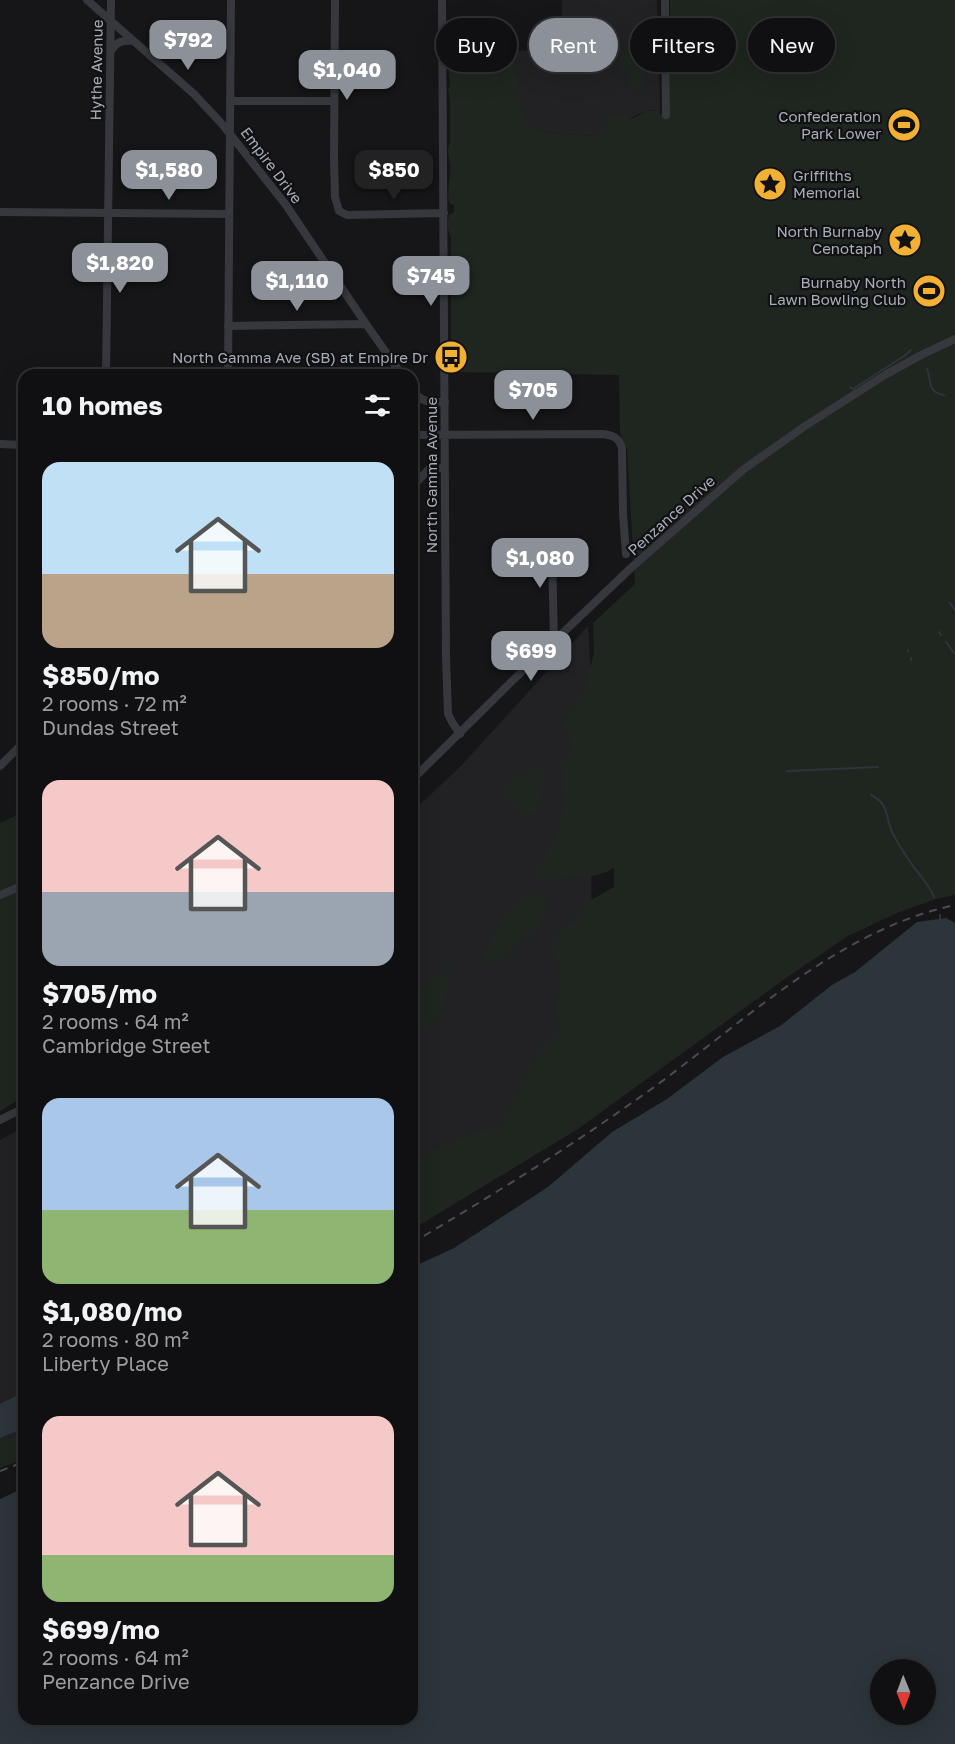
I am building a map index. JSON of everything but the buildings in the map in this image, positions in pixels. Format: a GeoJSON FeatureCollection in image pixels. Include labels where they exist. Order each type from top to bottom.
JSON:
{"type":"FeatureCollection","features":[{"type":"Feature","properties":{"kind":"street","name":"Empire Drive"},"geometry":{"type":"LineString","coordinates":[[87,0],[194,94],[229,132],[286,205],[398,369]]}},
{"type":"Feature","properties":{"kind":"street","name":"Hythe Avenue"},"geometry":{"type":"LineString","coordinates":[[106,369],[111,0]]}},
{"type":"Feature","properties":{"kind":"street"},"geometry":{"type":"LineString","coordinates":[[228,369],[231,0]]}},
{"type":"Feature","properties":{"kind":"street"},"geometry":{"type":"LineString","coordinates":[[335,0],[334,101],[336,204],[339,211],[347,214],[444,213]]}},
{"type":"Feature","properties":{"kind":"street","name":"North Gamma Avenue"},"geometry":{"type":"LineString","coordinates":[[442,0],[444,468],[448,714],[460,734]]}},
{"type":"Feature","properties":{"kind":"street"},"geometry":{"type":"LineString","coordinates":[[664,0],[666,115]]}},
{"type":"Feature","properties":{"kind":"street"},"geometry":{"type":"LineString","coordinates":[[110,53],[117,43],[133,41]]}},
{"type":"Feature","properties":{"kind":"street"},"geometry":{"type":"LineString","coordinates":[[230,101],[334,101]]}},
{"type":"Feature","properties":{"kind":"street"},"geometry":{"type":"LineString","coordinates":[[0,212],[229,214]]}},
{"type":"Feature","properties":{"kind":"street"},"geometry":{"type":"LineString","coordinates":[[228,326],[366,324]]}},
{"type":"Feature","properties":{"kind":"street","name":"Penzance Drive"},"geometry":{"type":"LineString","coordinates":[[418,774],[638,562],[744,469],[805,426],[885,375],[955,339]]}},
{"type":"Feature","properties":{"kind":"street"},"geometry":{"type":"LineString","coordinates":[[418,397],[425,401],[444,402]]}},
{"type":"Feature","properties":{"kind":"street"},"geometry":{"type":"LineString","coordinates":[[418,435],[602,434],[616,437],[621,442],[622,449],[626,554]]}},
{"type":"Feature","properties":{"kind":"street"},"geometry":{"type":"LineString","coordinates":[[0,444],[18,445]]}},
{"type":"Feature","properties":{"kind":"street"},"geometry":{"type":"LineString","coordinates":[[418,481],[429,469],[444,468]]}},
{"type":"Feature","properties":{"kind":"street"},"geometry":{"type":"LineString","coordinates":[[554,642],[552,553],[557,542]]}},
{"type":"Feature","properties":{"kind":"street"},"geometry":{"type":"LineString","coordinates":[[0,766],[18,748]]}},
{"type":"Feature","properties":{"kind":"street"},"geometry":{"type":"LineString","coordinates":[[0,895],[18,888]]}},
{"type":"Feature","properties":{"kind":"street"},"geometry":{"type":"LineString","coordinates":[[0,1120],[18,1111]]}},
{"type":"Feature","properties":{"kind":"shaded area"},"geometry":{"type":"Polygon","coordinates":[[[562,0],[657,0],[658,18],[630,18],[630,72],[659,72],[660,106],[658,110],[636,115],[598,136],[546,133],[527,122],[520,102],[517,51],[529,51],[529,72],[618,72],[618,18],[562,18],[562,0]]]}},
{"type":"Feature","properties":{"kind":"shaded area"},"geometry":{"type":"Polygon","coordinates":[[[670,0],[955,0],[955,895],[936,899],[897,913],[848,936],[786,978],[578,1129],[418,1226],[418,1159],[443,1144],[501,1124],[535,1056],[558,1033],[556,1002],[560,972],[552,949],[552,940],[579,916],[582,905],[614,887],[614,868],[595,875],[546,879],[539,879],[533,871],[552,843],[562,819],[563,793],[560,759],[573,754],[570,732],[561,722],[583,694],[586,685],[594,653],[593,623],[635,584],[627,450],[620,433],[619,375],[451,372],[451,237],[448,223],[449,215],[454,212],[454,205],[450,204],[448,195],[449,72],[517,72],[517,69],[521,107],[527,122],[546,133],[598,136],[610,114],[630,119],[648,111],[658,110],[660,106],[660,114],[670,115],[670,72],[736,72],[736,18],[670,18],[670,0]]]}},
{"type":"Feature","properties":{"kind":"shaded area"},"geometry":{"type":"Polygon","coordinates":[[[619,51],[630,51],[630,72],[644,72],[645,87],[630,88],[629,70],[620,70],[619,51]]]}},
{"type":"Feature","properties":{"kind":"shaded area"},"geometry":{"type":"Polygon","coordinates":[[[588,626],[592,694],[591,1084],[418,1212],[418,806],[460,767],[588,626]]]}},
{"type":"Feature","properties":{"kind":"shaded area"},"geometry":{"type":"Polygon","coordinates":[[[542,759],[542,794],[537,810],[527,817],[504,794],[508,782],[513,777],[522,776],[542,759]]]}},
{"type":"Feature","properties":{"kind":"shaded area"},"geometry":{"type":"Polygon","coordinates":[[[17,815],[18,1100],[0,1111],[0,823],[17,815]]]}},
{"type":"Feature","properties":{"kind":"shaded area"},"geometry":{"type":"Polygon","coordinates":[[[536,893],[548,895],[540,927],[505,957],[489,964],[481,962],[509,910],[524,897],[536,893]]]}},
{"type":"Feature","properties":{"kind":"shaded area"},"geometry":{"type":"Polygon","coordinates":[[[946,918],[955,923],[955,1744],[0,1744],[0,1499],[18,1491],[18,1725],[418,1725],[418,1265],[454,1248],[548,1187],[612,1132],[667,1099],[723,1057],[780,1026],[832,985],[855,972],[917,922],[946,918]]]}},
{"type":"Feature","properties":{"kind":"shaded area"},"geometry":{"type":"Polygon","coordinates":[[[453,963],[439,1015],[418,1034],[418,989],[429,984],[453,963]]]}},
{"type":"Feature","properties":{"kind":"shaded area"},"geometry":{"type":"Polygon","coordinates":[[[18,1130],[18,1452],[0,1462],[0,1140],[18,1130]]]}},
{"type":"Feature","properties":{"kind":"shaded area"},"geometry":{"type":"Polygon","coordinates":[[[18,1395],[18,1430],[0,1438],[0,1404],[18,1395]]]}},
{"type":"Feature","properties":{"kind":"shaded area"},"geometry":{"type":"Polygon","coordinates":[[[18,1435],[18,1461],[0,1468],[0,1442],[18,1435]]]}},
{"type":"Feature","properties":{"kind":"waterway"},"geometry":{"type":"LineString","coordinates":[[850,387],[853,389],[911,350]]}},
{"type":"Feature","properties":{"kind":"waterway"},"geometry":{"type":"LineString","coordinates":[[927,369],[932,389],[944,395]]}},
{"type":"Feature","properties":{"kind":"waterway"},"geometry":{"type":"LineString","coordinates":[[950,603],[955,610]]}},
{"type":"Feature","properties":{"kind":"waterway"},"geometry":{"type":"LineString","coordinates":[[946,642],[954,653]]}},
{"type":"Feature","properties":{"kind":"waterway"},"geometry":{"type":"LineString","coordinates":[[787,771],[878,767]]}},
{"type":"Feature","properties":{"kind":"waterway"},"geometry":{"type":"LineString","coordinates":[[871,795],[884,807],[895,838],[934,897]]}},
{"type":"Feature","properties":{"kind":"railway"},"geometry":{"type":"LineString","coordinates":[[418,1239],[533,1169],[621,1110],[794,981],[832,957],[871,935],[912,917],[955,905]]}},
{"type":"Feature","properties":{"kind":"railway"},"geometry":{"type":"LineString","coordinates":[[0,1471],[18,1464]]}},
{"type":"Feature","properties":{"kind":"place","name":"Confederation Park Lower"},"geometry":{"type":"Point","coordinates":[904,125]}},
{"type":"Feature","properties":{"kind":"place","name":"Griffiths Memorial"},"geometry":{"type":"Point","coordinates":[770,184]}},
{"type":"Feature","properties":{"kind":"place","name":"North Burnaby Cenotaph"},"geometry":{"type":"Point","coordinates":[905,240]}},
{"type":"Feature","properties":{"kind":"place","name":"Burnaby North Lawn Bowling Club"},"geometry":{"type":"Point","coordinates":[929,291]}},
{"type":"Feature","properties":{"kind":"place","name":"North Gamma Ave (SB) at Empire Dr"},"geometry":{"type":"Point","coordinates":[451,357]}}]}
